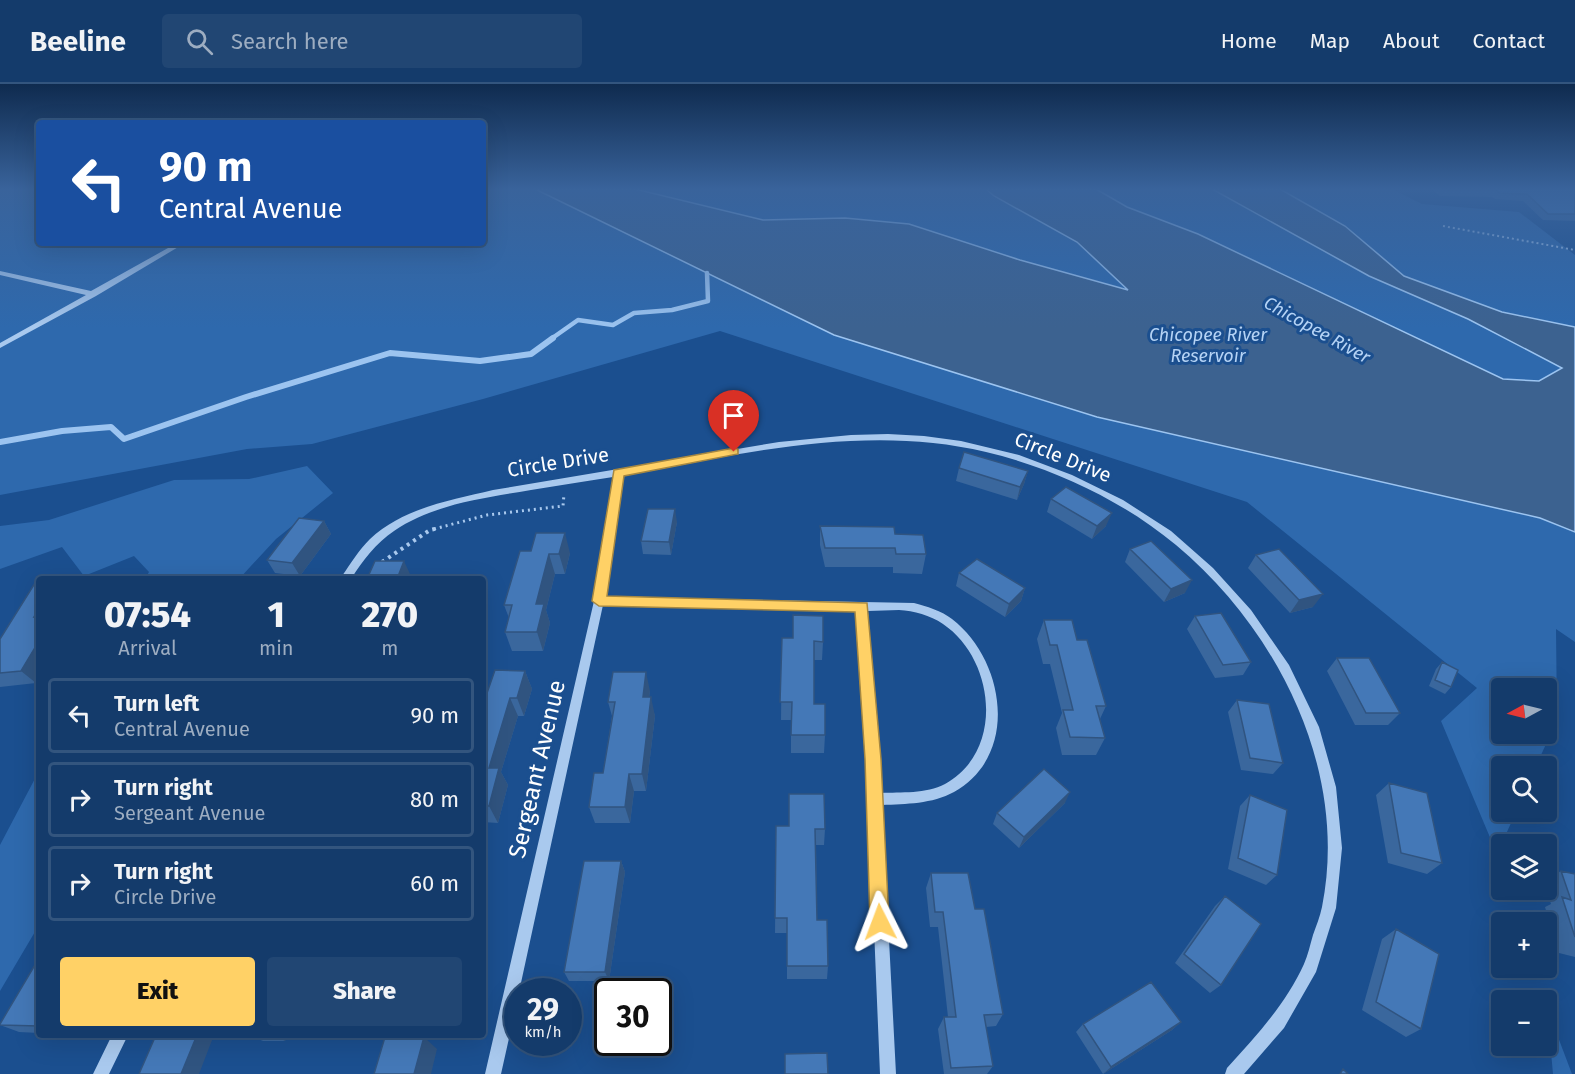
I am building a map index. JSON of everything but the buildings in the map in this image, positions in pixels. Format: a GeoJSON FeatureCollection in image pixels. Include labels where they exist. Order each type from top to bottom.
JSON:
{"type":"FeatureCollection","features":[{"type":"Feature","properties":{"kind":"street"},"geometry":{"type":"LineString","coordinates":[[0,346],[177,246]]}},
{"type":"Feature","properties":{"kind":"street"},"geometry":{"type":"LineString","coordinates":[[0,273],[93,294]]}},
{"type":"Feature","properties":{"kind":"street","name":"Circle Drive"},"geometry":{"type":"LineString","coordinates":[[348,576],[358,555],[381,535],[417,513],[493,493],[824,438],[877,436],[931,440],[997,452],[1076,482],[1138,514],[1192,554],[1257,626],[1293,681],[1322,748],[1331,784],[1336,824],[1336,865],[1330,907],[1319,948],[1301,988],[1278,1027],[1233,1074]]}},
{"type":"Feature","properties":{"kind":"street","name":"Sergeant Avenue"},"geometry":{"type":"LineString","coordinates":[[493,1074],[599,601],[618,473]]}},
{"type":"Feature","properties":{"kind":"street"},"geometry":{"type":"LineString","coordinates":[[599,601],[922,609],[954,626],[972,646],[985,669],[993,713],[990,738],[979,761],[966,776],[951,787],[914,796],[874,799]]}},
{"type":"Feature","properties":{"kind":"street"},"geometry":{"type":"LineString","coordinates":[[862,607],[888,1074]]}},
{"type":"Feature","properties":{"kind":"street"},"geometry":{"type":"LineString","coordinates":[[101,1074],[119,1038]]}},
{"type":"Feature","properties":{"kind":"path"},"geometry":{"type":"LineString","coordinates":[[1494,235],[1575,250]]}},
{"type":"Feature","properties":{"kind":"path"},"geometry":{"type":"LineString","coordinates":[[374,567],[430,530],[487,515],[563,506],[564,494],[570,489]]}},
{"type":"Feature","properties":{"kind":"shaded area"},"geometry":{"type":"Polygon","coordinates":[[[0,235],[36,235],[36,246],[486,246],[486,235],[630,235],[834,335],[1540,518],[1575,532],[1575,642],[1556,629],[1557,678],[1491,678],[1491,744],[1546,744],[1541,756],[1491,756],[1491,822],[1511,822],[1506,834],[1491,834],[1491,840],[1441,721],[1477,688],[1247,502],[720,331],[483,399],[312,444],[247,449],[0,495],[0,235]]]}},
{"type":"Feature","properties":{"kind":"shaded area"},"geometry":{"type":"Polygon","coordinates":[[[944,235],[1064,235],[1077,242],[1130,290],[1020,260],[944,235]]]}},
{"type":"Feature","properties":{"kind":"shaded area"},"geometry":{"type":"Polygon","coordinates":[[[1201,235],[1295,235],[1369,276],[1468,319],[1563,367],[1539,381],[1503,379],[1201,235]]]}},
{"type":"Feature","properties":{"kind":"shaded area"},"geometry":{"type":"Polygon","coordinates":[[[1356,235],[1549,235],[1575,255],[1575,327],[1502,312],[1404,276],[1356,235]]]}},
{"type":"Feature","properties":{"kind":"shaded area"},"geometry":{"type":"Polygon","coordinates":[[[307,466],[333,493],[276,539],[242,576],[147,576],[149,572],[134,556],[84,576],[62,547],[0,569],[0,526],[49,520],[174,480],[249,479],[307,466]]]}},
{"type":"Feature","properties":{"kind":"shaded area"},"geometry":{"type":"Polygon","coordinates":[[[36,777],[36,930],[0,991],[0,845],[36,777]]]}},
{"type":"Feature","properties":{"kind":"shaded area"},"geometry":{"type":"Polygon","coordinates":[[[1557,1034],[1572,1074],[1553,1074],[1551,1056],[1557,1056],[1557,1034]]]}},
{"type":"Feature","properties":{"kind":"water","name":"Chicopee River Reservoir"},"geometry":{"type":"Polygon","coordinates":[[[630,235],[944,235],[1020,260],[1128,290],[1077,242],[1065,235],[1201,235],[1503,379],[1539,381],[1562,368],[1468,319],[1369,276],[1295,235],[1356,235],[1404,276],[1502,312],[1575,327],[1575,532],[1540,518],[1097,417],[834,335],[630,235]]]}},
{"type":"Feature","properties":{"kind":"waterway"},"geometry":{"type":"LineString","coordinates":[[551,339],[578,320],[613,325],[634,313],[672,310],[708,301],[707,273]]}},
{"type":"Feature","properties":{"kind":"waterway"},"geometry":{"type":"LineString","coordinates":[[0,442],[62,431],[111,427],[124,439],[246,397],[390,353],[480,361],[531,354],[553,338]]}},
{"type":"Feature","properties":{"kind":"route"},"geometry":{"type":"LineString","coordinates":[[734,452],[618,473],[599,601],[726,602],[862,607],[873,759],[880,922]]}},
{"type":"Feature","properties":{"kind":"water label","name":"Chicopee River"},"geometry":{"type":"Point","coordinates":[1317,330]}}]}
